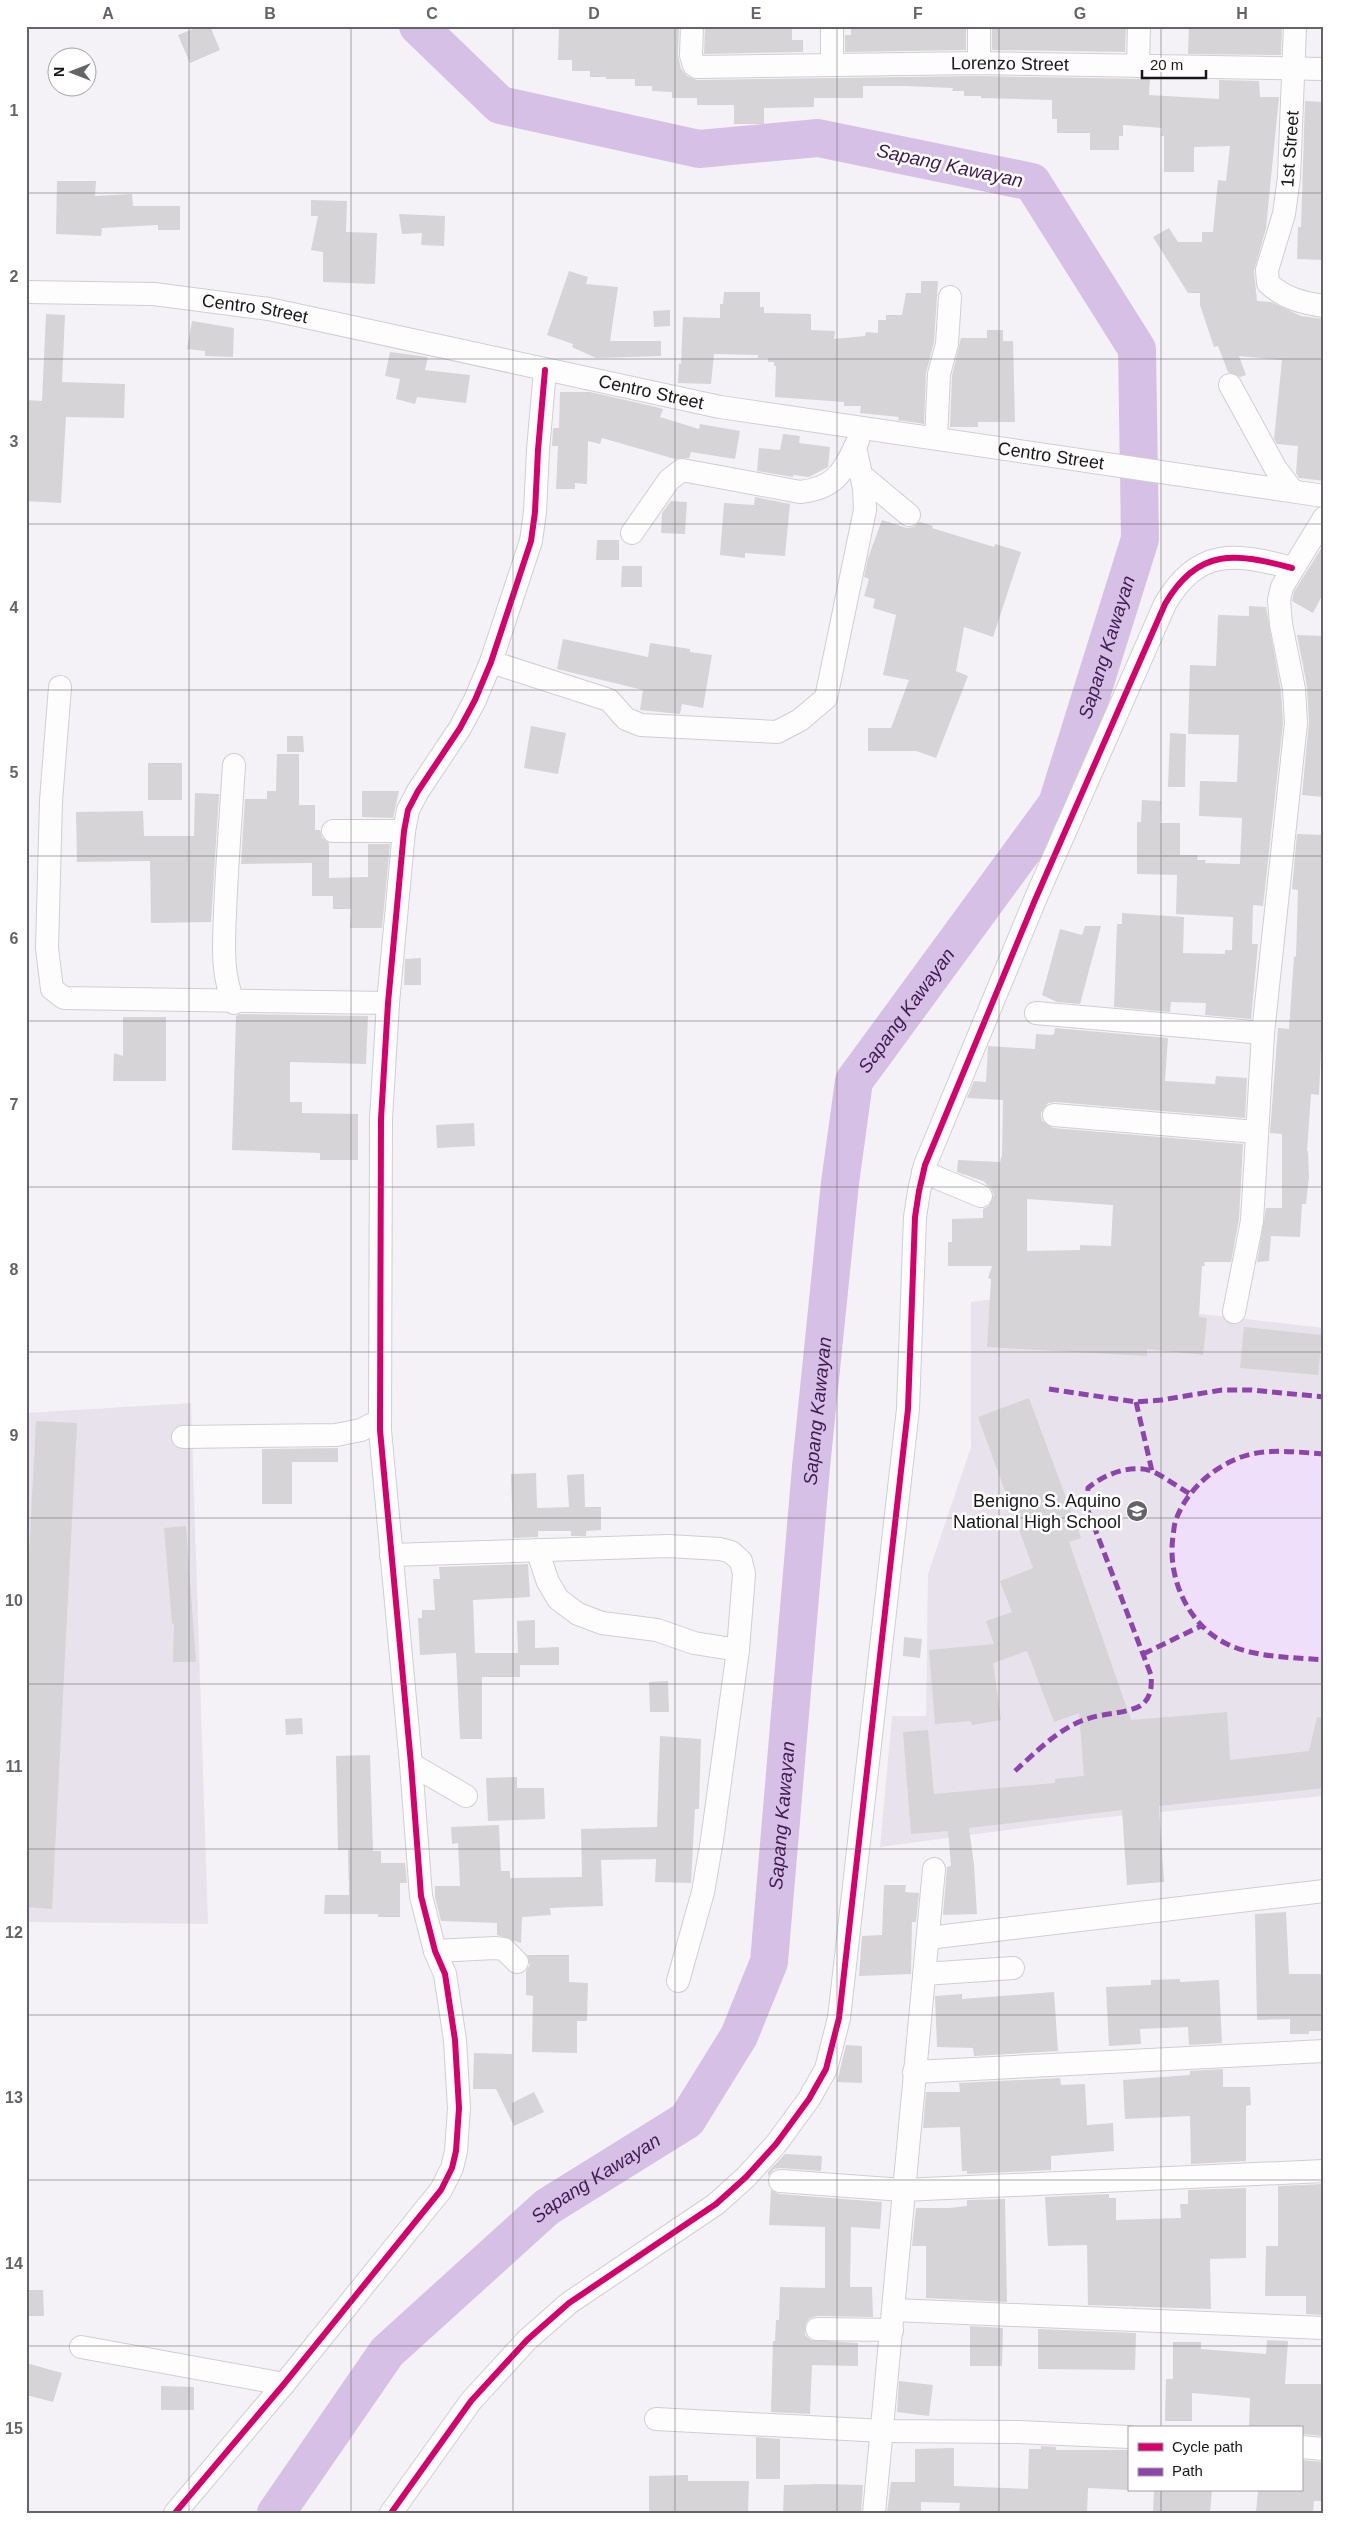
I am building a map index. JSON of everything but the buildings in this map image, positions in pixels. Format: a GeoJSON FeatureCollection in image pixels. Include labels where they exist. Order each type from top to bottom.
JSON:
{"type":"FeatureCollection","features":[{"type":"Feature","properties":{"kind":"street","name":"Lorenzo Street"},"geometry":{"type":"LineString","coordinates":[[692,26],[691,55],[694,65],[697,67],[979,63],[1324,69]]}},
{"type":"Feature","properties":{"kind":"street"},"geometry":{"type":"LineString","coordinates":[[832,26],[832,65]]}},
{"type":"Feature","properties":{"kind":"street"},"geometry":{"type":"LineString","coordinates":[[979,26],[979,63]]}},
{"type":"Feature","properties":{"kind":"street"},"geometry":{"type":"LineString","coordinates":[[1138,66],[1139,26]]}},
{"type":"Feature","properties":{"kind":"street","name":"1st Street"},"geometry":{"type":"LineString","coordinates":[[1295,26],[1295,69],[1289,177],[1284,214],[1267,270],[1268,282],[1276,291],[1302,302],[1324,306]]}},
{"type":"Feature","properties":{"kind":"street","name":"Centro Street"},"geometry":{"type":"LineString","coordinates":[[26,292],[154,294],[221,302],[304,316],[860,438],[936,438],[1324,496]]}},
{"type":"Feature","properties":{"kind":"street"},"geometry":{"type":"LineString","coordinates":[[936,438],[940,374],[947,344],[950,297]]}},
{"type":"Feature","properties":{"kind":"street"},"geometry":{"type":"LineString","coordinates":[[175,2513],[284,2384],[441,2190],[452,2168],[456,2151],[459,2108],[455,2040],[445,1974],[435,1951],[421,1896],[380,1420],[380,1156],[388,1003],[404,831],[408,810],[418,791],[460,728],[491,662],[531,541],[536,512],[538,450],[545,370]]}},
{"type":"Feature","properties":{"kind":"street"},"geometry":{"type":"LineString","coordinates":[[1230,385],[1276,469],[1285,490]]}},
{"type":"Feature","properties":{"kind":"street"},"geometry":{"type":"LineString","coordinates":[[491,662],[609,700],[626,719],[641,725],[777,732],[800,720],[826,698],[865,510],[860,438]]}},
{"type":"Feature","properties":{"kind":"street"},"geometry":{"type":"LineString","coordinates":[[632,533],[669,480],[682,470],[800,492],[819,490],[838,477],[860,438]]}},
{"type":"Feature","properties":{"kind":"street"},"geometry":{"type":"LineString","coordinates":[[862,475],[909,515]]}},
{"type":"Feature","properties":{"kind":"street"},"geometry":{"type":"LineString","coordinates":[[1234,1312],[1252,1221],[1263,1033],[1296,723],[1294,689],[1281,624],[1279,600],[1282,587],[1292,568],[1324,518]]}},
{"type":"Feature","properties":{"kind":"street"},"geometry":{"type":"LineString","coordinates":[[391,2513],[471,2401],[527,2340],[569,2303],[716,2204],[746,2177],[776,2144],[809,2099],[826,2069],[839,2018],[908,1409],[915,1217],[923,1172],[1038,891],[1165,604],[1177,584],[1188,573],[1212,561],[1241,556],[1292,568]]}},
{"type":"Feature","properties":{"kind":"street"},"geometry":{"type":"LineString","coordinates":[[60,687],[51,800],[47,928],[47,948],[52,989],[64,998],[388,1003]]}},
{"type":"Feature","properties":{"kind":"street"},"geometry":{"type":"LineString","coordinates":[[234,765],[226,875],[224,942],[227,987],[234,1002]]}},
{"type":"Feature","properties":{"kind":"street"},"geometry":{"type":"LineString","coordinates":[[333,831],[404,831]]}},
{"type":"Feature","properties":{"kind":"street"},"geometry":{"type":"LineString","coordinates":[[1036,1013],[1263,1033]]}},
{"type":"Feature","properties":{"kind":"street"},"geometry":{"type":"LineString","coordinates":[[1054,1114],[1256,1132]]}},
{"type":"Feature","properties":{"kind":"street"},"geometry":{"type":"LineString","coordinates":[[923,1172],[981,1196]]}},
{"type":"Feature","properties":{"kind":"street"},"geometry":{"type":"LineString","coordinates":[[183,1437],[336,1435],[355,1432],[380,1420]]}},
{"type":"Feature","properties":{"kind":"street"},"geometry":{"type":"LineString","coordinates":[[391,1556],[668,1546],[731,1552],[742,1561],[744,1574],[738,1650],[712,1840],[703,1892],[678,1982]]}},
{"type":"Feature","properties":{"kind":"street"},"geometry":{"type":"LineString","coordinates":[[536,1550],[548,1582],[558,1599],[578,1614],[602,1623],[657,1630],[694,1643],[738,1650]]}},
{"type":"Feature","properties":{"kind":"street"},"geometry":{"type":"LineString","coordinates":[[411,1764],[466,1796]]}},
{"type":"Feature","properties":{"kind":"street"},"geometry":{"type":"LineString","coordinates":[[874,2513],[934,1869]]}},
{"type":"Feature","properties":{"kind":"street"},"geometry":{"type":"LineString","coordinates":[[928,1938],[1324,1891]]}},
{"type":"Feature","properties":{"kind":"street"},"geometry":{"type":"LineString","coordinates":[[435,1951],[504,1949],[517,1962]]}},
{"type":"Feature","properties":{"kind":"street"},"geometry":{"type":"LineString","coordinates":[[924,1974],[1012,1968]]}},
{"type":"Feature","properties":{"kind":"street"},"geometry":{"type":"LineString","coordinates":[[914,2072],[1324,2051]]}},
{"type":"Feature","properties":{"kind":"street"},"geometry":{"type":"LineString","coordinates":[[780,2181],[903,2190],[1324,2171]]}},
{"type":"Feature","properties":{"kind":"street"},"geometry":{"type":"LineString","coordinates":[[817,2329],[893,2320],[1324,2328]]}},
{"type":"Feature","properties":{"kind":"street"},"geometry":{"type":"LineString","coordinates":[[81,2347],[284,2384]]}},
{"type":"Feature","properties":{"kind":"street"},"geometry":{"type":"LineString","coordinates":[[656,2419],[883,2431],[1018,2432],[1128,2437]]}},
{"type":"Feature","properties":{"kind":"street"},"geometry":{"type":"LineString","coordinates":[[1302,2447],[1324,2449]]}},
{"type":"Feature","properties":{"kind":"shaded area","name":"Benigno S. Aquino National High School"},"geometry":{"type":"Polygon","coordinates":[[[986,1300],[1201,1314],[1324,1328],[1324,1796],[1089,1819],[880,1847],[892,1716],[926,1716],[928,1574],[971,1447],[971,1302],[986,1300]]]}},
{"type":"Feature","properties":{"kind":"shaded area"},"geometry":{"type":"Polygon","coordinates":[[[191,1403],[208,1924],[26,1922],[26,1413],[191,1403]]]}},
{"type":"Feature","properties":{"kind":"shaded area"},"geometry":{"type":"Polygon","coordinates":[[[1278,1451],[1324,1454],[1324,1660],[1261,1655],[1226,1644],[1211,1634],[1193,1614],[1184,1598],[1175,1573],[1172,1555],[1172,1536],[1176,1519],[1188,1496],[1207,1476],[1231,1461],[1258,1452],[1278,1451]]]}},
{"type":"Feature","properties":{"kind":"waterway","name":"Sapang Kawayan"},"geometry":{"type":"LineString","coordinates":[[276,2513],[387,2352],[547,2207],[687,2120],[739,2036],[769,1962],[811,1467],[840,1183],[854,1081],[1057,804],[1140,539],[1137,349],[1032,182],[818,138],[699,149],[500,105],[418,26]]}},
{"type":"Feature","properties":{"kind":"marked path"},"geometry":{"type":"LineString","coordinates":[[1049,1389],[1136,1402],[1222,1390],[1252,1390],[1324,1397]]}},
{"type":"Feature","properties":{"kind":"marked path"},"geometry":{"type":"LineString","coordinates":[[1136,1402],[1152,1471]]}},
{"type":"Feature","properties":{"kind":"marked path"},"geometry":{"type":"LineString","coordinates":[[1324,1454],[1278,1451],[1255,1453],[1234,1460],[1216,1470],[1200,1483],[1181,1508],[1176,1519],[1172,1552],[1173,1568],[1183,1599],[1191,1613],[1213,1636],[1238,1649],[1250,1652],[1324,1660]]}},
{"type":"Feature","properties":{"kind":"marked path"},"geometry":{"type":"LineString","coordinates":[[1015,1771],[1048,1741],[1067,1728],[1093,1717],[1134,1709],[1144,1703],[1150,1692],[1151,1675],[1087,1508],[1088,1488],[1110,1474],[1128,1469],[1137,1469],[1154,1472],[1190,1494]]}},
{"type":"Feature","properties":{"kind":"marked path"},"geometry":{"type":"LineString","coordinates":[[1143,1654],[1201,1626]]}},
{"type":"Feature","properties":{"kind":"cycle path"},"geometry":{"type":"LineString","coordinates":[[175,2513],[284,2384],[441,2190],[452,2168],[456,2151],[459,2108],[455,2040],[445,1974],[435,1951],[421,1896],[411,1764],[380,1430],[381,1119],[388,1003],[404,831],[408,810],[418,791],[460,728],[475,700],[491,662],[531,541],[535,512],[545,370]]}},
{"type":"Feature","properties":{"kind":"cycle path"},"geometry":{"type":"LineString","coordinates":[[391,2513],[471,2401],[527,2340],[569,2303],[716,2204],[746,2177],[776,2144],[809,2099],[826,2069],[839,2018],[908,1409],[915,1217],[925,1165],[1035,900],[1165,604],[1178,585],[1191,572],[1205,564],[1220,559],[1253,559],[1292,568]]}},
{"type":"Feature","properties":{"kind":"place","name":"Benigno S. Aquino National High School"},"geometry":{"type":"Point","coordinates":[1137,1511]}}]}
